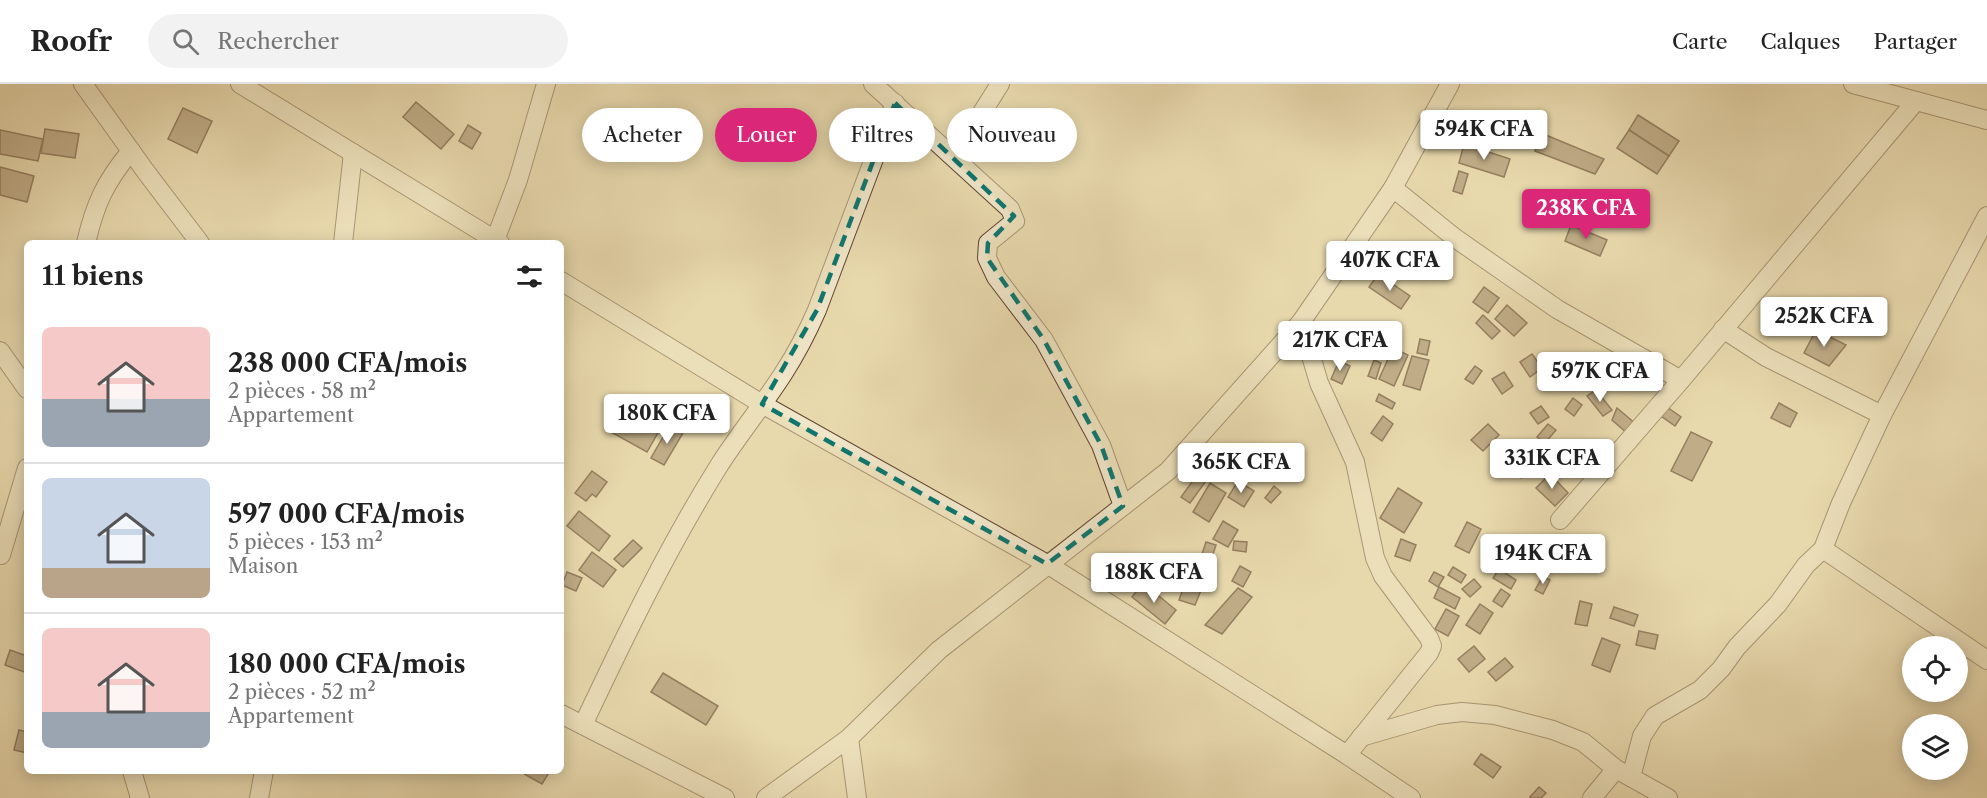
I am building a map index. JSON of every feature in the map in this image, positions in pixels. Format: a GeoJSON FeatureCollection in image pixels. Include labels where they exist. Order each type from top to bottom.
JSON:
{"type":"FeatureCollection","features":[{"type":"Feature","properties":{"kind":"street"},"geometry":{"type":"LineString","coordinates":[[83,84],[130,151],[198,240]]}},
{"type":"Feature","properties":{"kind":"street"},"geometry":{"type":"LineString","coordinates":[[497,240],[518,180],[546,84]]}},
{"type":"Feature","properties":{"kind":"street"},"geometry":{"type":"LineString","coordinates":[[873,84],[947,151]]}},
{"type":"Feature","properties":{"kind":"street"},"geometry":{"type":"LineString","coordinates":[[985,108],[1000,84]]}},
{"type":"Feature","properties":{"kind":"street"},"geometry":{"type":"LineString","coordinates":[[766,798],[849,738],[939,650],[1168,471],[1301,322],[1393,188],[1450,84]]}},
{"type":"Feature","properties":{"kind":"street"},"geometry":{"type":"LineString","coordinates":[[1853,84],[1916,101],[1986,115]]}},
{"type":"Feature","properties":{"kind":"street"},"geometry":{"type":"LineString","coordinates":[[249,86],[493,240]]}},
{"type":"Feature","properties":{"kind":"street"},"geometry":{"type":"LineString","coordinates":[[1560,520],[1916,101]]}},
{"type":"Feature","properties":{"kind":"street"},"geometry":{"type":"LineString","coordinates":[[583,725],[683,525],[721,463],[802,343],[817,310],[895,103]]}},
{"type":"Feature","properties":{"kind":"street"},"geometry":{"type":"LineString","coordinates":[[87,240],[100,195],[111,174],[130,151]]}},
{"type":"Feature","properties":{"kind":"street"},"geometry":{"type":"LineString","coordinates":[[342,240],[353,153]]}},
{"type":"Feature","properties":{"kind":"street"},"geometry":{"type":"LineString","coordinates":[[959,162],[1010,209],[1014,216],[1015,221],[988,243],[987,258],[996,277],[1044,340],[1101,445],[1124,506]]}},
{"type":"Feature","properties":{"kind":"street"},"geometry":{"type":"LineString","coordinates":[[1393,188],[1455,238],[1557,309],[1681,380]]}},
{"type":"Feature","properties":{"kind":"street"},"geometry":{"type":"LineString","coordinates":[[1592,798],[1623,773],[1655,716],[1700,690],[1778,604],[1806,565],[1823,549],[1841,503],[1882,415],[1987,216]]}},
{"type":"Feature","properties":{"kind":"street"},"geometry":{"type":"LineString","coordinates":[[564,283],[762,404],[1047,564],[1411,798]]}},
{"type":"Feature","properties":{"kind":"street"},"geometry":{"type":"LineString","coordinates":[[1301,322],[1319,383],[1355,462],[1375,558],[1383,576],[1429,638],[1432,646],[1429,653],[1347,755]]}},
{"type":"Feature","properties":{"kind":"street"},"geometry":{"type":"LineString","coordinates":[[1723,329],[1766,357],[1882,415]]}},
{"type":"Feature","properties":{"kind":"street"},"geometry":{"type":"LineString","coordinates":[[0,351],[24,385]]}},
{"type":"Feature","properties":{"kind":"street"},"geometry":{"type":"LineString","coordinates":[[1,555],[24,478]]}},
{"type":"Feature","properties":{"kind":"street"},"geometry":{"type":"LineString","coordinates":[[1823,549],[1987,660]]}},
{"type":"Feature","properties":{"kind":"street"},"geometry":{"type":"LineString","coordinates":[[1361,737],[1437,715],[1462,712],[1495,716],[1553,730],[1582,742],[1623,773],[1668,798]]}},
{"type":"Feature","properties":{"kind":"street"},"geometry":{"type":"LineString","coordinates":[[564,716],[725,798]]}},
{"type":"Feature","properties":{"kind":"street"},"geometry":{"type":"LineString","coordinates":[[849,738],[857,798]]}},
{"type":"Feature","properties":{"kind":"street"},"geometry":{"type":"LineString","coordinates":[[133,774],[140,798]]}},
{"type":"Feature","properties":{"kind":"street"},"geometry":{"type":"LineString","coordinates":[[259,798],[263,774]]}},
{"type":"Feature","properties":{"kind":"highlighted area"},"geometry":{"type":"Polygon","coordinates":[[[895,103],[1014,216],[988,243],[987,258],[1044,340],[1101,445],[1123,506],[1047,564],[762,404],[817,310],[895,103]]]}},
{"type":"Feature","properties":{"kind":"building"},"geometry":{"type":"Polygon","coordinates":[[[416,102],[454,134],[441,149],[403,117],[416,102]]]}},
{"type":"Feature","properties":{"kind":"building"},"geometry":{"type":"Polygon","coordinates":[[[183,108],[212,121],[197,153],[168,139],[183,108]]]}},
{"type":"Feature","properties":{"kind":"building"},"geometry":{"type":"Polygon","coordinates":[[[1638,115],[1679,141],[1669,156],[1629,130],[1638,115]]]}},
{"type":"Feature","properties":{"kind":"building"},"geometry":{"type":"Polygon","coordinates":[[[468,125],[481,133],[472,149],[459,141],[468,125]]]}},
{"type":"Feature","properties":{"kind":"building"},"geometry":{"type":"Polygon","coordinates":[[[45,129],[79,134],[75,158],[41,153],[45,129]]]}},
{"type":"Feature","properties":{"kind":"building"},"geometry":{"type":"Polygon","coordinates":[[[0,130],[43,139],[38,161],[0,154],[0,130]]]}},
{"type":"Feature","properties":{"kind":"building"},"geometry":{"type":"Polygon","coordinates":[[[1629,130],[1669,156],[1657,174],[1617,148],[1629,130]]]}},
{"type":"Feature","properties":{"kind":"building"},"geometry":{"type":"Polygon","coordinates":[[[1541,133],[1604,159],[1595,174],[1535,151],[1541,133]]]}},
{"type":"Feature","properties":{"kind":"building"},"geometry":{"type":"Polygon","coordinates":[[[1464,144],[1510,159],[1504,177],[1459,163],[1464,144]]]}},
{"type":"Feature","properties":{"kind":"building"},"geometry":{"type":"Polygon","coordinates":[[[0,167],[34,176],[27,202],[0,195],[0,167]]]}},
{"type":"Feature","properties":{"kind":"building"},"geometry":{"type":"Polygon","coordinates":[[[1459,171],[1468,174],[1462,194],[1453,191],[1459,171]]]}},
{"type":"Feature","properties":{"kind":"building"},"geometry":{"type":"Polygon","coordinates":[[[1571,225],[1607,240],[1600,256],[1565,241],[1571,225]]]}},
{"type":"Feature","properties":{"kind":"building"},"geometry":{"type":"Polygon","coordinates":[[[1378,274],[1410,296],[1401,309],[1369,287],[1378,274]]]}},
{"type":"Feature","properties":{"kind":"building"},"geometry":{"type":"Polygon","coordinates":[[[1484,287],[1499,298],[1488,313],[1473,302],[1484,287]]]}},
{"type":"Feature","properties":{"kind":"building"},"geometry":{"type":"Polygon","coordinates":[[[1507,305],[1527,323],[1514,336],[1495,319],[1507,305]]]}},
{"type":"Feature","properties":{"kind":"building"},"geometry":{"type":"Polygon","coordinates":[[[1483,315],[1500,331],[1492,339],[1476,323],[1483,315]]]}},
{"type":"Feature","properties":{"kind":"building"},"geometry":{"type":"Polygon","coordinates":[[[1816,330],[1846,345],[1829,366],[1804,353],[1816,330]]]}},
{"type":"Feature","properties":{"kind":"building"},"geometry":{"type":"Polygon","coordinates":[[[1420,339],[1430,341],[1427,355],[1417,353],[1420,339]]]}},
{"type":"Feature","properties":{"kind":"building"},"geometry":{"type":"Polygon","coordinates":[[[1393,348],[1408,355],[1394,386],[1379,379],[1393,348]]]}},
{"type":"Feature","properties":{"kind":"building"},"geometry":{"type":"Polygon","coordinates":[[[1532,354],[1542,368],[1530,377],[1520,362],[1532,354]]]}},
{"type":"Feature","properties":{"kind":"building"},"geometry":{"type":"Polygon","coordinates":[[[1614,354],[1625,365],[1614,377],[1602,365],[1614,354]]]}},
{"type":"Feature","properties":{"kind":"building"},"geometry":{"type":"Polygon","coordinates":[[[1412,356],[1429,360],[1420,390],[1403,385],[1412,356]]]}},
{"type":"Feature","properties":{"kind":"building"},"geometry":{"type":"Polygon","coordinates":[[[1374,360],[1381,363],[1376,379],[1368,376],[1374,360]]]}},
{"type":"Feature","properties":{"kind":"building"},"geometry":{"type":"Polygon","coordinates":[[[1339,361],[1350,366],[1342,384],[1331,379],[1339,361]]]}},
{"type":"Feature","properties":{"kind":"building"},"geometry":{"type":"Polygon","coordinates":[[[1475,366],[1482,371],[1473,384],[1465,379],[1475,366]]]}},
{"type":"Feature","properties":{"kind":"building"},"geometry":{"type":"Polygon","coordinates":[[[1504,372],[1513,386],[1502,394],[1492,379],[1504,372]]]}},
{"type":"Feature","properties":{"kind":"building"},"geometry":{"type":"Polygon","coordinates":[[[1596,390],[1612,410],[1603,416],[1587,396],[1596,390]]]}},
{"type":"Feature","properties":{"kind":"building"},"geometry":{"type":"Polygon","coordinates":[[[1379,394],[1395,403],[1392,409],[1376,401],[1379,394]]]}},
{"type":"Feature","properties":{"kind":"building"},"geometry":{"type":"Polygon","coordinates":[[[1573,398],[1582,405],[1574,416],[1565,409],[1573,398]]]}},
{"type":"Feature","properties":{"kind":"building"},"geometry":{"type":"Polygon","coordinates":[[[1779,403],[1797,413],[1790,427],[1771,418],[1779,403]]]}},
{"type":"Feature","properties":{"kind":"building"},"geometry":{"type":"Polygon","coordinates":[[[1541,406],[1549,417],[1538,424],[1530,413],[1541,406]]]}},
{"type":"Feature","properties":{"kind":"building"},"geometry":{"type":"Polygon","coordinates":[[[1667,407],[1681,417],[1675,426],[1661,416],[1667,407]]]}},
{"type":"Feature","properties":{"kind":"building"},"geometry":{"type":"Polygon","coordinates":[[[1617,408],[1636,424],[1627,433],[1612,420],[1617,408]]]}},
{"type":"Feature","properties":{"kind":"building"},"geometry":{"type":"Polygon","coordinates":[[[622,411],[659,431],[647,452],[611,432],[622,411]]]}},
{"type":"Feature","properties":{"kind":"building"},"geometry":{"type":"Polygon","coordinates":[[[1383,416],[1393,424],[1382,441],[1371,433],[1383,416]]]}},
{"type":"Feature","properties":{"kind":"building"},"geometry":{"type":"Polygon","coordinates":[[[1488,424],[1499,435],[1483,451],[1471,440],[1488,424]]]}},
{"type":"Feature","properties":{"kind":"building"},"geometry":{"type":"Polygon","coordinates":[[[1548,424],[1556,430],[1545,443],[1537,437],[1548,424]]]}},
{"type":"Feature","properties":{"kind":"building"},"geometry":{"type":"Polygon","coordinates":[[[670,425],[683,433],[664,465],[651,458],[670,425]]]}},
{"type":"Feature","properties":{"kind":"building"},"geometry":{"type":"Polygon","coordinates":[[[1691,432],[1712,442],[1692,481],[1671,471],[1691,432]]]}},
{"type":"Feature","properties":{"kind":"building"},"geometry":{"type":"Polygon","coordinates":[[[1509,440],[1521,452],[1511,461],[1500,450],[1509,440]]]}},
{"type":"Feature","properties":{"kind":"building"},"geometry":{"type":"Polygon","coordinates":[[[1547,443],[1559,452],[1548,467],[1536,458],[1547,443]]]}},
{"type":"Feature","properties":{"kind":"building"},"geometry":{"type":"Polygon","coordinates":[[[1579,445],[1586,454],[1568,470],[1560,460],[1579,445]]]}},
{"type":"Feature","properties":{"kind":"building"},"geometry":{"type":"Polygon","coordinates":[[[1525,462],[1530,467],[1521,478],[1515,472],[1525,462]]]}},
{"type":"Feature","properties":{"kind":"building"},"geometry":{"type":"Polygon","coordinates":[[[592,471],[607,482],[596,497],[592,494],[586,501],[575,493],[592,471]]]}},
{"type":"Feature","properties":{"kind":"building"},"geometry":{"type":"Polygon","coordinates":[[[1550,474],[1568,493],[1555,506],[1536,488],[1550,474]]]}},
{"type":"Feature","properties":{"kind":"building"},"geometry":{"type":"Polygon","coordinates":[[[1197,475],[1206,481],[1190,503],[1181,497],[1197,475]]]}},
{"type":"Feature","properties":{"kind":"building"},"geometry":{"type":"Polygon","coordinates":[[[1238,481],[1254,491],[1244,507],[1228,497],[1238,481]]]}},
{"type":"Feature","properties":{"kind":"building"},"geometry":{"type":"Polygon","coordinates":[[[1210,483],[1226,493],[1209,522],[1193,512],[1210,483]]]}},
{"type":"Feature","properties":{"kind":"building"},"geometry":{"type":"Polygon","coordinates":[[[1274,486],[1281,492],[1271,503],[1265,498],[1274,486]]]}},
{"type":"Feature","properties":{"kind":"building"},"geometry":{"type":"Polygon","coordinates":[[[1398,488],[1422,503],[1404,533],[1380,518],[1398,488]]]}},
{"type":"Feature","properties":{"kind":"building"},"geometry":{"type":"Polygon","coordinates":[[[579,511],[610,536],[599,551],[567,526],[579,511]]]}},
{"type":"Feature","properties":{"kind":"building"},"geometry":{"type":"Polygon","coordinates":[[[1223,521],[1238,530],[1228,547],[1213,539],[1223,521]]]}},
{"type":"Feature","properties":{"kind":"building"},"geometry":{"type":"Polygon","coordinates":[[[1467,522],[1481,529],[1469,553],[1455,546],[1467,522]]]}},
{"type":"Feature","properties":{"kind":"building"},"geometry":{"type":"Polygon","coordinates":[[[1569,537],[1586,542],[1582,554],[1565,549],[1569,537]]]}},
{"type":"Feature","properties":{"kind":"building"},"geometry":{"type":"Polygon","coordinates":[[[1401,539],[1416,545],[1410,561],[1395,556],[1401,539]]]}},
{"type":"Feature","properties":{"kind":"building"},"geometry":{"type":"Polygon","coordinates":[[[633,540],[642,548],[623,567],[614,559],[633,540]]]}},
{"type":"Feature","properties":{"kind":"building"},"geometry":{"type":"Polygon","coordinates":[[[1234,541],[1247,542],[1246,552],[1233,550],[1234,541]]]}},
{"type":"Feature","properties":{"kind":"building"},"geometry":{"type":"Polygon","coordinates":[[[1206,542],[1216,545],[1212,557],[1202,554],[1206,542]]]}},
{"type":"Feature","properties":{"kind":"building"},"geometry":{"type":"Polygon","coordinates":[[[1548,550],[1557,555],[1550,569],[1540,564],[1548,550]]]}},
{"type":"Feature","properties":{"kind":"building"},"geometry":{"type":"Polygon","coordinates":[[[592,552],[616,570],[603,587],[579,570],[592,552]]]}},
{"type":"Feature","properties":{"kind":"building"},"geometry":{"type":"Polygon","coordinates":[[[1240,566],[1251,572],[1243,587],[1232,581],[1240,566]]]}},
{"type":"Feature","properties":{"kind":"building"},"geometry":{"type":"Polygon","coordinates":[[[1453,567],[1466,575],[1461,583],[1448,575],[1453,567]]]}},
{"type":"Feature","properties":{"kind":"building"},"geometry":{"type":"Polygon","coordinates":[[[1499,569],[1516,580],[1511,589],[1493,578],[1499,569]]]}},
{"type":"Feature","properties":{"kind":"building"},"geometry":{"type":"Polygon","coordinates":[[[567,572],[582,578],[576,591],[564,586],[567,572]]]}},
{"type":"Feature","properties":{"kind":"building"},"geometry":{"type":"Polygon","coordinates":[[[1189,572],[1206,578],[1195,605],[1179,600],[1189,572]]]}},
{"type":"Feature","properties":{"kind":"building"},"geometry":{"type":"Polygon","coordinates":[[[1434,572],[1444,577],[1438,587],[1429,581],[1434,572]]]}},
{"type":"Feature","properties":{"kind":"building"},"geometry":{"type":"Polygon","coordinates":[[[1543,576],[1550,580],[1543,594],[1535,590],[1543,576]]]}},
{"type":"Feature","properties":{"kind":"building"},"geometry":{"type":"Polygon","coordinates":[[[1474,579],[1481,587],[1470,597],[1462,589],[1474,579]]]}},
{"type":"Feature","properties":{"kind":"building"},"geometry":{"type":"Polygon","coordinates":[[[1143,583],[1176,610],[1165,624],[1132,597],[1143,583]]]}},
{"type":"Feature","properties":{"kind":"building"},"geometry":{"type":"Polygon","coordinates":[[[1439,587],[1460,598],[1455,609],[1434,598],[1439,587]]]}},
{"type":"Feature","properties":{"kind":"building"},"geometry":{"type":"Polygon","coordinates":[[[1238,588],[1252,597],[1222,634],[1205,625],[1238,588]]]}},
{"type":"Feature","properties":{"kind":"building"},"geometry":{"type":"Polygon","coordinates":[[[1501,589],[1510,595],[1502,607],[1493,601],[1501,589]]]}},
{"type":"Feature","properties":{"kind":"building"},"geometry":{"type":"Polygon","coordinates":[[[1580,601],[1592,604],[1587,626],[1575,624],[1580,601]]]}},
{"type":"Feature","properties":{"kind":"building"},"geometry":{"type":"Polygon","coordinates":[[[1480,604],[1493,613],[1480,634],[1466,625],[1480,604]]]}},
{"type":"Feature","properties":{"kind":"building"},"geometry":{"type":"Polygon","coordinates":[[[1614,607],[1638,615],[1634,626],[1610,618],[1614,607]]]}},
{"type":"Feature","properties":{"kind":"building"},"geometry":{"type":"Polygon","coordinates":[[[1446,609],[1459,616],[1448,636],[1435,629],[1446,609]]]}},
{"type":"Feature","properties":{"kind":"building"},"geometry":{"type":"Polygon","coordinates":[[[1639,631],[1658,635],[1655,649],[1636,645],[1639,631]]]}},
{"type":"Feature","properties":{"kind":"building"},"geometry":{"type":"Polygon","coordinates":[[[1602,638],[1620,645],[1610,672],[1592,665],[1602,638]]]}},
{"type":"Feature","properties":{"kind":"building"},"geometry":{"type":"Polygon","coordinates":[[[1474,646],[1485,659],[1469,672],[1458,659],[1474,646]]]}},
{"type":"Feature","properties":{"kind":"building"},"geometry":{"type":"Polygon","coordinates":[[[10,650],[24,655],[24,672],[5,665],[10,650]]]}},
{"type":"Feature","properties":{"kind":"building"},"geometry":{"type":"Polygon","coordinates":[[[1505,658],[1513,667],[1496,681],[1488,672],[1505,658]]]}},
{"type":"Feature","properties":{"kind":"building"},"geometry":{"type":"Polygon","coordinates":[[[663,673],[718,706],[706,725],[651,692],[663,673]]]}},
{"type":"Feature","properties":{"kind":"building"},"geometry":{"type":"Polygon","coordinates":[[[19,730],[24,731],[24,752],[14,750],[19,730]]]}},
{"type":"Feature","properties":{"kind":"building"},"geometry":{"type":"Polygon","coordinates":[[[1481,754],[1501,767],[1493,778],[1474,764],[1481,754]]]}},
{"type":"Feature","properties":{"kind":"building"},"geometry":{"type":"Polygon","coordinates":[[[524,774],[548,774],[542,784],[524,774]]]}},
{"type":"Feature","properties":{"kind":"building"},"geometry":{"type":"Polygon","coordinates":[[[1539,787],[1546,793],[1541,798],[1531,798],[1530,797],[1539,787]]]}}]}
